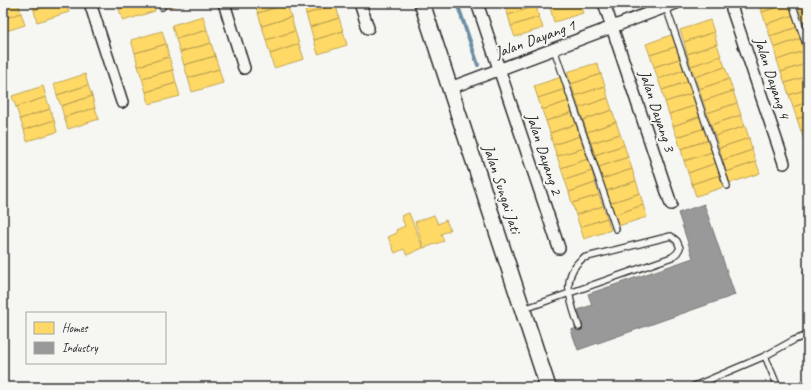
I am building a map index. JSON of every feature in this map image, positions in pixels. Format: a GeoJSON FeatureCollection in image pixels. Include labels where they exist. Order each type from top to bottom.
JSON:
{"type":"FeatureCollection","features":[{"type":"Feature","properties":{"kind":"main road","name":"Jalan Sungai Jati"},"geometry":{"type":"LineString","coordinates":[[422,3],[548,387]]}},
{"type":"Feature","properties":{"kind":"street"},"geometry":{"type":"LineString","coordinates":[[90,3],[122,102]]}},
{"type":"Feature","properties":{"kind":"street"},"geometry":{"type":"LineString","coordinates":[[224,3],[244,68]]}},
{"type":"Feature","properties":{"kind":"street"},"geometry":{"type":"LineString","coordinates":[[360,3],[368,28]]}},
{"type":"Feature","properties":{"kind":"street","name":"Jalan Dayang 2"},"geometry":{"type":"LineString","coordinates":[[477,3],[559,248]]}},
{"type":"Feature","properties":{"kind":"street","name":"Jalan Dayang 3"},"geometry":{"type":"LineString","coordinates":[[604,3],[671,204]]}},
{"type":"Feature","properties":{"kind":"street","name":"Jalan Dayang 4"},"geometry":{"type":"LineString","coordinates":[[730,3],[784,163]]}},
{"type":"Feature","properties":{"kind":"street","name":"Jalan Dayang 1"},"geometry":{"type":"LineString","coordinates":[[450,88],[671,5]]}},
{"type":"Feature","properties":{"kind":"lane"},"geometry":{"type":"LineString","coordinates":[[792,3],[808,50]]}},
{"type":"Feature","properties":{"kind":"lane"},"geometry":{"type":"LineString","coordinates":[[671,5],[727,186]]}},
{"type":"Feature","properties":{"kind":"lane"},"geometry":{"type":"LineString","coordinates":[[554,49],[616,229]]}},
{"type":"Feature","properties":{"kind":"lane"},"geometry":{"type":"LineString","coordinates":[[523,309],[568,293],[672,257],[678,253],[680,248],[677,240],[671,236],[583,258],[575,265],[570,278],[568,293],[579,327]]}},
{"type":"Feature","properties":{"kind":"lane"},"geometry":{"type":"LineString","coordinates":[[692,387],[765,356],[794,340],[808,335]]}},
{"type":"Feature","properties":{"kind":"lane"},"geometry":{"type":"LineString","coordinates":[[765,356],[778,387]]}},
{"type":"Feature","properties":{"kind":"building: Homes"},"geometry":{"type":"Polygon","coordinates":[[[18,3],[21,13],[3,19],[3,6],[18,3]]]}},
{"type":"Feature","properties":{"kind":"building: Homes"},"geometry":{"type":"Polygon","coordinates":[[[32,3],[56,3],[34,10],[32,3]]]}},
{"type":"Feature","properties":{"kind":"building: Homes"},"geometry":{"type":"Polygon","coordinates":[[[56,3],[66,3],[69,12],[37,22],[34,10],[56,3]]]}},
{"type":"Feature","properties":{"kind":"building: Homes"},"geometry":{"type":"Polygon","coordinates":[[[118,3],[138,3],[119,9],[118,3]]]}},
{"type":"Feature","properties":{"kind":"building: Homes"},"geometry":{"type":"Polygon","coordinates":[[[138,3],[152,3],[155,11],[123,21],[119,9],[138,3]]]}},
{"type":"Feature","properties":{"kind":"building: Homes"},"geometry":{"type":"Polygon","coordinates":[[[166,3],[183,3],[168,8],[166,3]]]}},
{"type":"Feature","properties":{"kind":"building: Homes"},"geometry":{"type":"Polygon","coordinates":[[[255,3],[287,3],[287,4],[258,13],[255,3]]]}},
{"type":"Feature","properties":{"kind":"building: Homes"},"geometry":{"type":"Polygon","coordinates":[[[303,3],[335,3],[336,5],[306,14],[303,3]]]}},
{"type":"Feature","properties":{"kind":"building: Homes"},"geometry":{"type":"Polygon","coordinates":[[[535,3],[536,6],[508,15],[504,4],[535,3]]]}},
{"type":"Feature","properties":{"kind":"building: Homes"},"geometry":{"type":"Polygon","coordinates":[[[548,3],[562,3],[550,7],[548,3]]]}},
{"type":"Feature","properties":{"kind":"building: Homes"},"geometry":{"type":"Polygon","coordinates":[[[562,3],[580,3],[583,13],[554,22],[550,7],[562,3]]]}},
{"type":"Feature","properties":{"kind":"building: Homes"},"geometry":{"type":"Polygon","coordinates":[[[759,3],[790,3],[762,12],[759,3]]]}},
{"type":"Feature","properties":{"kind":"building: Homes"},"geometry":{"type":"Polygon","coordinates":[[[790,3],[794,15],[766,24],[762,12],[790,3]]]}},
{"type":"Feature","properties":{"kind":"building: Homes"},"geometry":{"type":"Polygon","coordinates":[[[798,3],[808,3],[808,9],[800,12],[798,3]]]}},
{"type":"Feature","properties":{"kind":"building: Homes"},"geometry":{"type":"Polygon","coordinates":[[[287,4],[291,17],[262,26],[258,13],[287,4]]]}},
{"type":"Feature","properties":{"kind":"building: Homes"},"geometry":{"type":"Polygon","coordinates":[[[336,5],[339,18],[310,27],[306,14],[336,5]]]}},
{"type":"Feature","properties":{"kind":"building: Homes"},"geometry":{"type":"Polygon","coordinates":[[[536,6],[539,17],[511,26],[508,15],[536,6]]]}},
{"type":"Feature","properties":{"kind":"building: Homes"},"geometry":{"type":"Polygon","coordinates":[[[808,9],[808,22],[804,23],[800,12],[808,9]]]}},
{"type":"Feature","properties":{"kind":"building: Homes"},"geometry":{"type":"Polygon","coordinates":[[[21,13],[25,25],[3,32],[3,19],[21,13]]]}},
{"type":"Feature","properties":{"kind":"building: Homes"},"geometry":{"type":"Polygon","coordinates":[[[794,15],[798,27],[770,36],[766,24],[794,15]]]}},
{"type":"Feature","properties":{"kind":"building: Homes"},"geometry":{"type":"Polygon","coordinates":[[[203,16],[207,30],[176,39],[172,25],[203,16]]]}},
{"type":"Feature","properties":{"kind":"building: Homes"},"geometry":{"type":"Polygon","coordinates":[[[291,17],[295,31],[266,40],[262,26],[291,17]]]}},
{"type":"Feature","properties":{"kind":"building: Homes"},"geometry":{"type":"Polygon","coordinates":[[[539,17],[543,28],[515,37],[511,26],[539,17]]]}},
{"type":"Feature","properties":{"kind":"building: Homes"},"geometry":{"type":"Polygon","coordinates":[[[339,18],[343,31],[314,40],[310,27],[339,18]]]}},
{"type":"Feature","properties":{"kind":"building: Homes"},"geometry":{"type":"Polygon","coordinates":[[[710,20],[714,32],[684,42],[680,30],[710,20]]]}},
{"type":"Feature","properties":{"kind":"building: Homes"},"geometry":{"type":"Polygon","coordinates":[[[798,27],[802,38],[774,48],[770,36],[798,27]]]}},
{"type":"Feature","properties":{"kind":"building: Homes"},"geometry":{"type":"Polygon","coordinates":[[[207,30],[211,43],[180,52],[176,39],[207,30]]]}},
{"type":"Feature","properties":{"kind":"building: Homes"},"geometry":{"type":"Polygon","coordinates":[[[162,31],[166,44],[135,53],[131,40],[162,31]]]}},
{"type":"Feature","properties":{"kind":"building: Homes"},"geometry":{"type":"Polygon","coordinates":[[[295,31],[299,44],[270,54],[266,40],[295,31]]]}},
{"type":"Feature","properties":{"kind":"building: Homes"},"geometry":{"type":"Polygon","coordinates":[[[343,31],[347,45],[318,54],[314,40],[343,31]]]}},
{"type":"Feature","properties":{"kind":"building: Homes"},"geometry":{"type":"Polygon","coordinates":[[[714,32],[717,44],[687,54],[684,42],[714,32]]]}},
{"type":"Feature","properties":{"kind":"building: Homes"},"geometry":{"type":"Polygon","coordinates":[[[674,34],[678,46],[650,55],[646,44],[674,34]]]}},
{"type":"Feature","properties":{"kind":"building: Homes"},"geometry":{"type":"Polygon","coordinates":[[[802,38],[806,50],[777,60],[774,48],[802,38]]]}},
{"type":"Feature","properties":{"kind":"building: Homes"},"geometry":{"type":"Polygon","coordinates":[[[211,43],[215,56],[184,65],[180,52],[211,43]]]}},
{"type":"Feature","properties":{"kind":"building: Homes"},"geometry":{"type":"Polygon","coordinates":[[[166,44],[169,57],[138,66],[135,53],[166,44]]]}},
{"type":"Feature","properties":{"kind":"building: Homes"},"geometry":{"type":"Polygon","coordinates":[[[299,44],[304,59],[274,68],[270,54],[299,44]]]}},
{"type":"Feature","properties":{"kind":"building: Homes"},"geometry":{"type":"Polygon","coordinates":[[[717,44],[721,56],[691,66],[687,54],[717,44]]]}},
{"type":"Feature","properties":{"kind":"building: Homes"},"geometry":{"type":"Polygon","coordinates":[[[678,46],[682,58],[654,67],[650,55],[678,46]]]}},
{"type":"Feature","properties":{"kind":"building: Homes"},"geometry":{"type":"Polygon","coordinates":[[[806,50],[808,63],[781,72],[777,60],[806,50]]]}},
{"type":"Feature","properties":{"kind":"building: Homes"},"geometry":{"type":"Polygon","coordinates":[[[215,56],[219,69],[188,78],[184,65],[215,56]]]}},
{"type":"Feature","properties":{"kind":"building: Homes"},"geometry":{"type":"Polygon","coordinates":[[[721,56],[725,67],[695,77],[691,66],[721,56]]]}},
{"type":"Feature","properties":{"kind":"building: Homes"},"geometry":{"type":"Polygon","coordinates":[[[169,57],[173,70],[142,78],[138,66],[169,57]]]}},
{"type":"Feature","properties":{"kind":"building: Homes"},"geometry":{"type":"Polygon","coordinates":[[[682,58],[686,69],[658,79],[654,67],[682,58]]]}},
{"type":"Feature","properties":{"kind":"building: Homes"},"geometry":{"type":"Polygon","coordinates":[[[597,63],[601,74],[571,84],[567,72],[597,63]]]}},
{"type":"Feature","properties":{"kind":"building: Homes"},"geometry":{"type":"Polygon","coordinates":[[[808,63],[808,76],[785,83],[781,72],[808,63]]]}},
{"type":"Feature","properties":{"kind":"building: Homes"},"geometry":{"type":"Polygon","coordinates":[[[725,67],[729,79],[699,89],[695,77],[725,67]]]}},
{"type":"Feature","properties":{"kind":"building: Homes"},"geometry":{"type":"Polygon","coordinates":[[[219,69],[223,83],[192,92],[188,78],[219,69]]]}},
{"type":"Feature","properties":{"kind":"building: Homes"},"geometry":{"type":"Polygon","coordinates":[[[686,69],[689,81],[662,90],[658,79],[686,69]]]}},
{"type":"Feature","properties":{"kind":"building: Homes"},"geometry":{"type":"Polygon","coordinates":[[[173,70],[176,83],[146,92],[142,78],[173,70]]]}},
{"type":"Feature","properties":{"kind":"building: Homes"},"geometry":{"type":"Polygon","coordinates":[[[85,74],[88,85],[57,95],[54,84],[85,74]]]}},
{"type":"Feature","properties":{"kind":"building: Homes"},"geometry":{"type":"Polygon","coordinates":[[[601,74],[605,86],[575,96],[571,84],[601,74]]]}},
{"type":"Feature","properties":{"kind":"building: Homes"},"geometry":{"type":"Polygon","coordinates":[[[808,76],[808,89],[789,95],[785,83],[808,76]]]}},
{"type":"Feature","properties":{"kind":"building: Homes"},"geometry":{"type":"Polygon","coordinates":[[[561,77],[565,89],[538,98],[534,86],[561,77]]]}},
{"type":"Feature","properties":{"kind":"building: Homes"},"geometry":{"type":"Polygon","coordinates":[[[729,79],[733,91],[703,101],[699,89],[729,79]]]}},
{"type":"Feature","properties":{"kind":"building: Homes"},"geometry":{"type":"Polygon","coordinates":[[[689,81],[693,93],[665,102],[662,90],[689,81]]]}},
{"type":"Feature","properties":{"kind":"building: Homes"},"geometry":{"type":"Polygon","coordinates":[[[176,83],[180,96],[149,104],[146,92],[176,83]]]}},
{"type":"Feature","properties":{"kind":"building: Homes"},"geometry":{"type":"Polygon","coordinates":[[[88,85],[92,96],[61,106],[57,95],[88,85]]]}},
{"type":"Feature","properties":{"kind":"building: Homes"},"geometry":{"type":"Polygon","coordinates":[[[43,86],[46,97],[16,107],[12,96],[43,86]]]}},
{"type":"Feature","properties":{"kind":"building: Homes"},"geometry":{"type":"Polygon","coordinates":[[[605,86],[608,98],[579,108],[575,96],[605,86]]]}},
{"type":"Feature","properties":{"kind":"building: Homes"},"geometry":{"type":"Polygon","coordinates":[[[565,89],[569,101],[542,110],[538,98],[565,89]]]}},
{"type":"Feature","properties":{"kind":"building: Homes"},"geometry":{"type":"Polygon","coordinates":[[[808,89],[808,102],[793,107],[789,95],[808,89]]]}},
{"type":"Feature","properties":{"kind":"building: Homes"},"geometry":{"type":"Polygon","coordinates":[[[733,91],[737,103],[707,113],[703,101],[733,91]]]}},
{"type":"Feature","properties":{"kind":"building: Homes"},"geometry":{"type":"Polygon","coordinates":[[[693,93],[697,105],[669,114],[665,102],[693,93]]]}},
{"type":"Feature","properties":{"kind":"building: Homes"},"geometry":{"type":"Polygon","coordinates":[[[92,96],[95,108],[64,117],[61,106],[92,96]]]}},
{"type":"Feature","properties":{"kind":"building: Homes"},"geometry":{"type":"Polygon","coordinates":[[[46,97],[50,109],[20,119],[16,107],[46,97]]]}},
{"type":"Feature","properties":{"kind":"building: Homes"},"geometry":{"type":"Polygon","coordinates":[[[608,98],[612,110],[583,120],[579,108],[608,98]]]}},
{"type":"Feature","properties":{"kind":"building: Homes"},"geometry":{"type":"Polygon","coordinates":[[[569,101],[573,112],[546,121],[542,110],[569,101]]]}},
{"type":"Feature","properties":{"kind":"building: Homes"},"geometry":{"type":"Polygon","coordinates":[[[808,102],[808,115],[797,119],[793,107],[808,102]]]}},
{"type":"Feature","properties":{"kind":"building: Homes"},"geometry":{"type":"Polygon","coordinates":[[[737,103],[741,115],[711,125],[707,113],[737,103]]]}},
{"type":"Feature","properties":{"kind":"building: Homes"},"geometry":{"type":"Polygon","coordinates":[[[697,105],[701,116],[673,126],[669,114],[697,105]]]}},
{"type":"Feature","properties":{"kind":"building: Homes"},"geometry":{"type":"Polygon","coordinates":[[[95,108],[99,119],[68,129],[64,117],[95,108]]]}},
{"type":"Feature","properties":{"kind":"building: Homes"},"geometry":{"type":"Polygon","coordinates":[[[50,109],[54,120],[24,130],[20,119],[50,109]]]}},
{"type":"Feature","properties":{"kind":"building: Homes"},"geometry":{"type":"Polygon","coordinates":[[[612,110],[616,122],[587,132],[583,120],[612,110]]]}},
{"type":"Feature","properties":{"kind":"building: Homes"},"geometry":{"type":"Polygon","coordinates":[[[573,112],[576,124],[550,133],[546,121],[573,112]]]}},
{"type":"Feature","properties":{"kind":"building: Homes"},"geometry":{"type":"Polygon","coordinates":[[[741,115],[745,126],[715,136],[711,125],[741,115]]]}},
{"type":"Feature","properties":{"kind":"building: Homes"},"geometry":{"type":"Polygon","coordinates":[[[808,115],[808,128],[801,131],[797,119],[808,115]]]}},
{"type":"Feature","properties":{"kind":"building: Homes"},"geometry":{"type":"Polygon","coordinates":[[[701,116],[705,128],[677,137],[673,126],[701,116]]]}},
{"type":"Feature","properties":{"kind":"building: Homes"},"geometry":{"type":"Polygon","coordinates":[[[54,120],[57,132],[27,141],[24,130],[54,120]]]}},
{"type":"Feature","properties":{"kind":"building: Homes"},"geometry":{"type":"Polygon","coordinates":[[[616,122],[620,134],[591,143],[587,132],[616,122]]]}},
{"type":"Feature","properties":{"kind":"building: Homes"},"geometry":{"type":"Polygon","coordinates":[[[576,124],[580,136],[553,145],[550,133],[576,124]]]}},
{"type":"Feature","properties":{"kind":"building: Homes"},"geometry":{"type":"Polygon","coordinates":[[[745,126],[749,138],[719,148],[715,136],[745,126]]]}},
{"type":"Feature","properties":{"kind":"building: Homes"},"geometry":{"type":"Polygon","coordinates":[[[705,128],[708,140],[681,149],[677,137],[705,128]]]}},
{"type":"Feature","properties":{"kind":"building: Homes"},"geometry":{"type":"Polygon","coordinates":[[[808,128],[808,142],[805,143],[801,131],[808,128]]]}},
{"type":"Feature","properties":{"kind":"building: Homes"},"geometry":{"type":"Polygon","coordinates":[[[620,134],[624,145],[595,155],[591,143],[620,134]]]}},
{"type":"Feature","properties":{"kind":"building: Homes"},"geometry":{"type":"Polygon","coordinates":[[[580,136],[584,148],[557,156],[553,145],[580,136]]]}},
{"type":"Feature","properties":{"kind":"building: Homes"},"geometry":{"type":"Polygon","coordinates":[[[749,138],[752,150],[723,160],[719,148],[749,138]]]}},
{"type":"Feature","properties":{"kind":"building: Homes"},"geometry":{"type":"Polygon","coordinates":[[[708,140],[712,152],[684,161],[681,149],[708,140]]]}},
{"type":"Feature","properties":{"kind":"building: Homes"},"geometry":{"type":"Polygon","coordinates":[[[624,145],[628,157],[599,167],[595,155],[624,145]]]}},
{"type":"Feature","properties":{"kind":"building: Homes"},"geometry":{"type":"Polygon","coordinates":[[[584,148],[588,159],[561,168],[557,156],[584,148]]]}},
{"type":"Feature","properties":{"kind":"building: Homes"},"geometry":{"type":"Polygon","coordinates":[[[752,150],[756,162],[726,172],[723,160],[752,150]]]}},
{"type":"Feature","properties":{"kind":"building: Homes"},"geometry":{"type":"Polygon","coordinates":[[[712,152],[716,163],[688,173],[684,161],[712,152]]]}},
{"type":"Feature","properties":{"kind":"building: Homes"},"geometry":{"type":"Polygon","coordinates":[[[628,157],[632,169],[602,179],[599,167],[628,157]]]}},
{"type":"Feature","properties":{"kind":"building: Homes"},"geometry":{"type":"Polygon","coordinates":[[[588,159],[592,171],[565,180],[561,168],[588,159]]]}},
{"type":"Feature","properties":{"kind":"building: Homes"},"geometry":{"type":"Polygon","coordinates":[[[756,162],[760,173],[730,183],[726,172],[756,162]]]}},
{"type":"Feature","properties":{"kind":"building: Homes"},"geometry":{"type":"Polygon","coordinates":[[[716,163],[720,175],[692,184],[688,173],[716,163]]]}},
{"type":"Feature","properties":{"kind":"building: Homes"},"geometry":{"type":"Polygon","coordinates":[[[632,169],[636,181],[606,191],[602,179],[632,169]]]}},
{"type":"Feature","properties":{"kind":"building: Homes"},"geometry":{"type":"Polygon","coordinates":[[[592,171],[595,183],[569,192],[565,180],[592,171]]]}},
{"type":"Feature","properties":{"kind":"building: Homes"},"geometry":{"type":"Polygon","coordinates":[[[720,175],[724,187],[696,196],[692,184],[720,175]]]}},
{"type":"Feature","properties":{"kind":"building: Homes"},"geometry":{"type":"Polygon","coordinates":[[[636,181],[640,193],[610,203],[606,191],[636,181]]]}},
{"type":"Feature","properties":{"kind":"building: Homes"},"geometry":{"type":"Polygon","coordinates":[[[595,183],[599,195],[572,203],[569,192],[595,183]]]}},
{"type":"Feature","properties":{"kind":"building: Homes"},"geometry":{"type":"Polygon","coordinates":[[[640,193],[643,205],[614,215],[610,203],[640,193]]]}},
{"type":"Feature","properties":{"kind":"building: Homes"},"geometry":{"type":"Polygon","coordinates":[[[599,195],[603,206],[576,215],[572,203],[599,195]]]}},
{"type":"Feature","properties":{"kind":"building: Homes"},"geometry":{"type":"Polygon","coordinates":[[[643,205],[647,217],[618,226],[614,215],[643,205]]]}},
{"type":"Feature","properties":{"kind":"building: Homes"},"geometry":{"type":"Polygon","coordinates":[[[603,206],[607,218],[580,227],[576,215],[603,206]]]}},
{"type":"Feature","properties":{"kind":"building: Homes"},"geometry":{"type":"Polygon","coordinates":[[[409,213],[423,248],[407,255],[404,249],[395,253],[388,237],[397,233],[396,230],[405,226],[401,216],[409,213]]]}},
{"type":"Feature","properties":{"kind":"building: Homes"},"geometry":{"type":"Polygon","coordinates":[[[434,215],[438,224],[446,220],[450,230],[441,234],[444,241],[424,248],[415,222],[434,215]]]}},
{"type":"Feature","properties":{"kind":"building: Homes"},"geometry":{"type":"Polygon","coordinates":[[[607,218],[611,230],[584,239],[580,227],[607,218]]]}},
{"type":"Feature","properties":{"kind":"building: Industry"},"geometry":{"type":"Polygon","coordinates":[[[704,204],[735,295],[578,350],[571,330],[583,326],[578,310],[592,305],[588,294],[693,258],[678,213],[704,204]]]}},
{"type":"Feature","properties":{"kind":"building: Industry"},"geometry":{"type":"Polygon","coordinates":[[[808,271],[808,286],[803,272],[808,271]]]}},
{"type":"Feature","properties":{"kind":"building: Industry"},"geometry":{"type":"Polygon","coordinates":[[[808,343],[808,361],[802,345],[808,343]]]}},
{"type":"Feature","properties":{"kind":"waterway"},"geometry":{"type":"LineString","coordinates":[[457,3],[478,65]]}}]}
